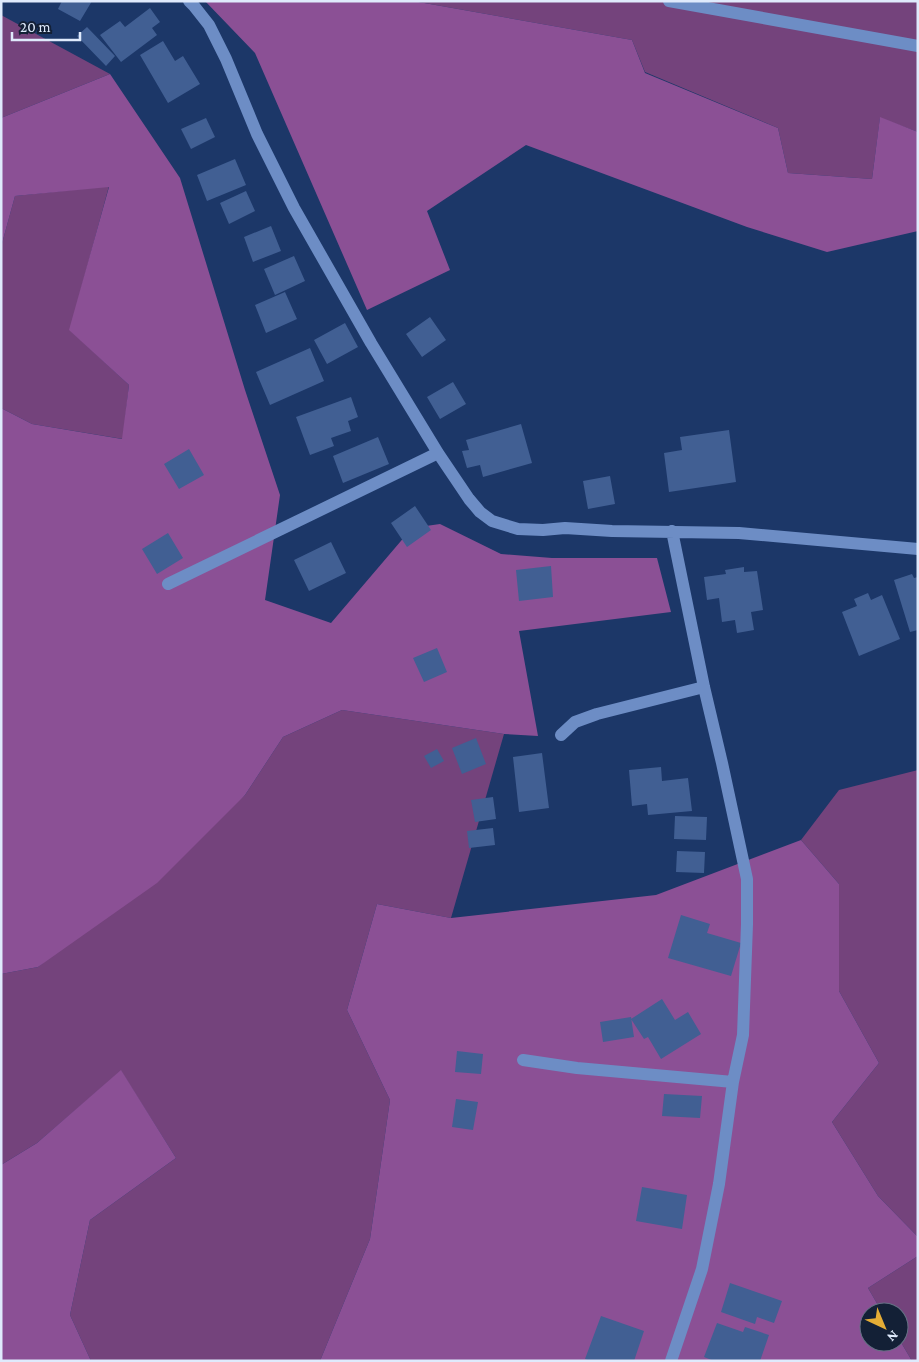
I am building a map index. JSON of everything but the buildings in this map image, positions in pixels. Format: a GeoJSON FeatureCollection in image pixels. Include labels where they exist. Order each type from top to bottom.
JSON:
{"type":"FeatureCollection","features":[{"type":"Feature","properties":{"kind":"street"},"geometry":{"type":"LineString","coordinates":[[188,1],[209,25],[294,208],[371,343],[438,453],[480,512],[492,520],[518,529],[543,530],[565,528],[612,531],[739,533],[918,549]]}},
{"type":"Feature","properties":{"kind":"street"},"geometry":{"type":"LineString","coordinates":[[669,1],[918,46]]}},
{"type":"Feature","properties":{"kind":"street"},"geometry":{"type":"LineString","coordinates":[[168,584],[438,453]]}},
{"type":"Feature","properties":{"kind":"street"},"geometry":{"type":"LineString","coordinates":[[671,1361],[702,1269],[719,1184],[733,1082],[743,1035],[747,924],[747,879],[704,687],[672,531]]}},
{"type":"Feature","properties":{"kind":"street"},"geometry":{"type":"LineString","coordinates":[[561,735],[575,722],[597,714],[704,687]]}},
{"type":"Feature","properties":{"kind":"street"},"geometry":{"type":"LineString","coordinates":[[523,1060],[577,1068],[733,1082]]}},
{"type":"Feature","properties":{"kind":"shaded area"},"geometry":{"type":"Polygon","coordinates":[[[205,1],[413,1],[632,40],[645,73],[778,128],[788,173],[872,179],[880,117],[918,132],[918,231],[827,252],[747,227],[526,145],[427,211],[450,270],[367,310],[255,53],[205,1]]]}},
{"type":"Feature","properties":{"kind":"shaded area"},"geometry":{"type":"Polygon","coordinates":[[[413,1],[918,1],[918,132],[880,118],[872,179],[788,173],[778,128],[645,72],[632,40],[413,1]]]}},
{"type":"Feature","properties":{"kind":"shaded area"},"geometry":{"type":"Polygon","coordinates":[[[1,15],[110,74],[1,118],[1,15]]]}},
{"type":"Feature","properties":{"kind":"shaded area"},"geometry":{"type":"Polygon","coordinates":[[[110,74],[180,178],[245,390],[280,495],[265,600],[331,623],[412,528],[440,524],[501,554],[552,558],[657,558],[671,612],[519,631],[538,736],[504,734],[342,710],[283,737],[245,795],[157,883],[38,967],[1,974],[1,408],[32,424],[122,439],[129,385],[69,330],[109,187],[15,196],[1,247],[1,118],[110,74]]]}},
{"type":"Feature","properties":{"kind":"shaded area"},"geometry":{"type":"Polygon","coordinates":[[[109,186],[70,330],[129,385],[123,439],[32,424],[1,408],[1,247],[15,196],[109,186]]]}},
{"type":"Feature","properties":{"kind":"shaded area"},"geometry":{"type":"Polygon","coordinates":[[[342,710],[504,734],[451,918],[377,904],[347,1010],[390,1100],[370,1239],[320,1361],[91,1361],[70,1315],[90,1220],[176,1158],[121,1071],[37,1143],[1,1165],[1,974],[38,967],[245,795],[283,737],[342,710]]]}},
{"type":"Feature","properties":{"kind":"shaded area"},"geometry":{"type":"Polygon","coordinates":[[[918,770],[918,1237],[878,1196],[832,1122],[879,1063],[839,991],[839,884],[801,840],[839,790],[918,770]]]}},
{"type":"Feature","properties":{"kind":"shaded area"},"geometry":{"type":"Polygon","coordinates":[[[801,840],[839,884],[839,991],[879,1063],[832,1122],[878,1196],[918,1237],[918,1256],[868,1288],[876,1302],[859,1302],[859,1352],[907,1352],[912,1361],[320,1361],[370,1239],[390,1100],[347,1010],[377,904],[451,918],[656,895],[801,840]]]}},
{"type":"Feature","properties":{"kind":"shaded area"},"geometry":{"type":"Polygon","coordinates":[[[121,1070],[176,1158],[90,1220],[70,1315],[91,1361],[1,1361],[1,1165],[37,1143],[121,1070]]]}},
{"type":"Feature","properties":{"kind":"shaded area"},"geometry":{"type":"Polygon","coordinates":[[[918,1256],[918,1361],[912,1361],[907,1352],[909,1352],[909,1302],[876,1302],[868,1288],[918,1256]]]}}]}
